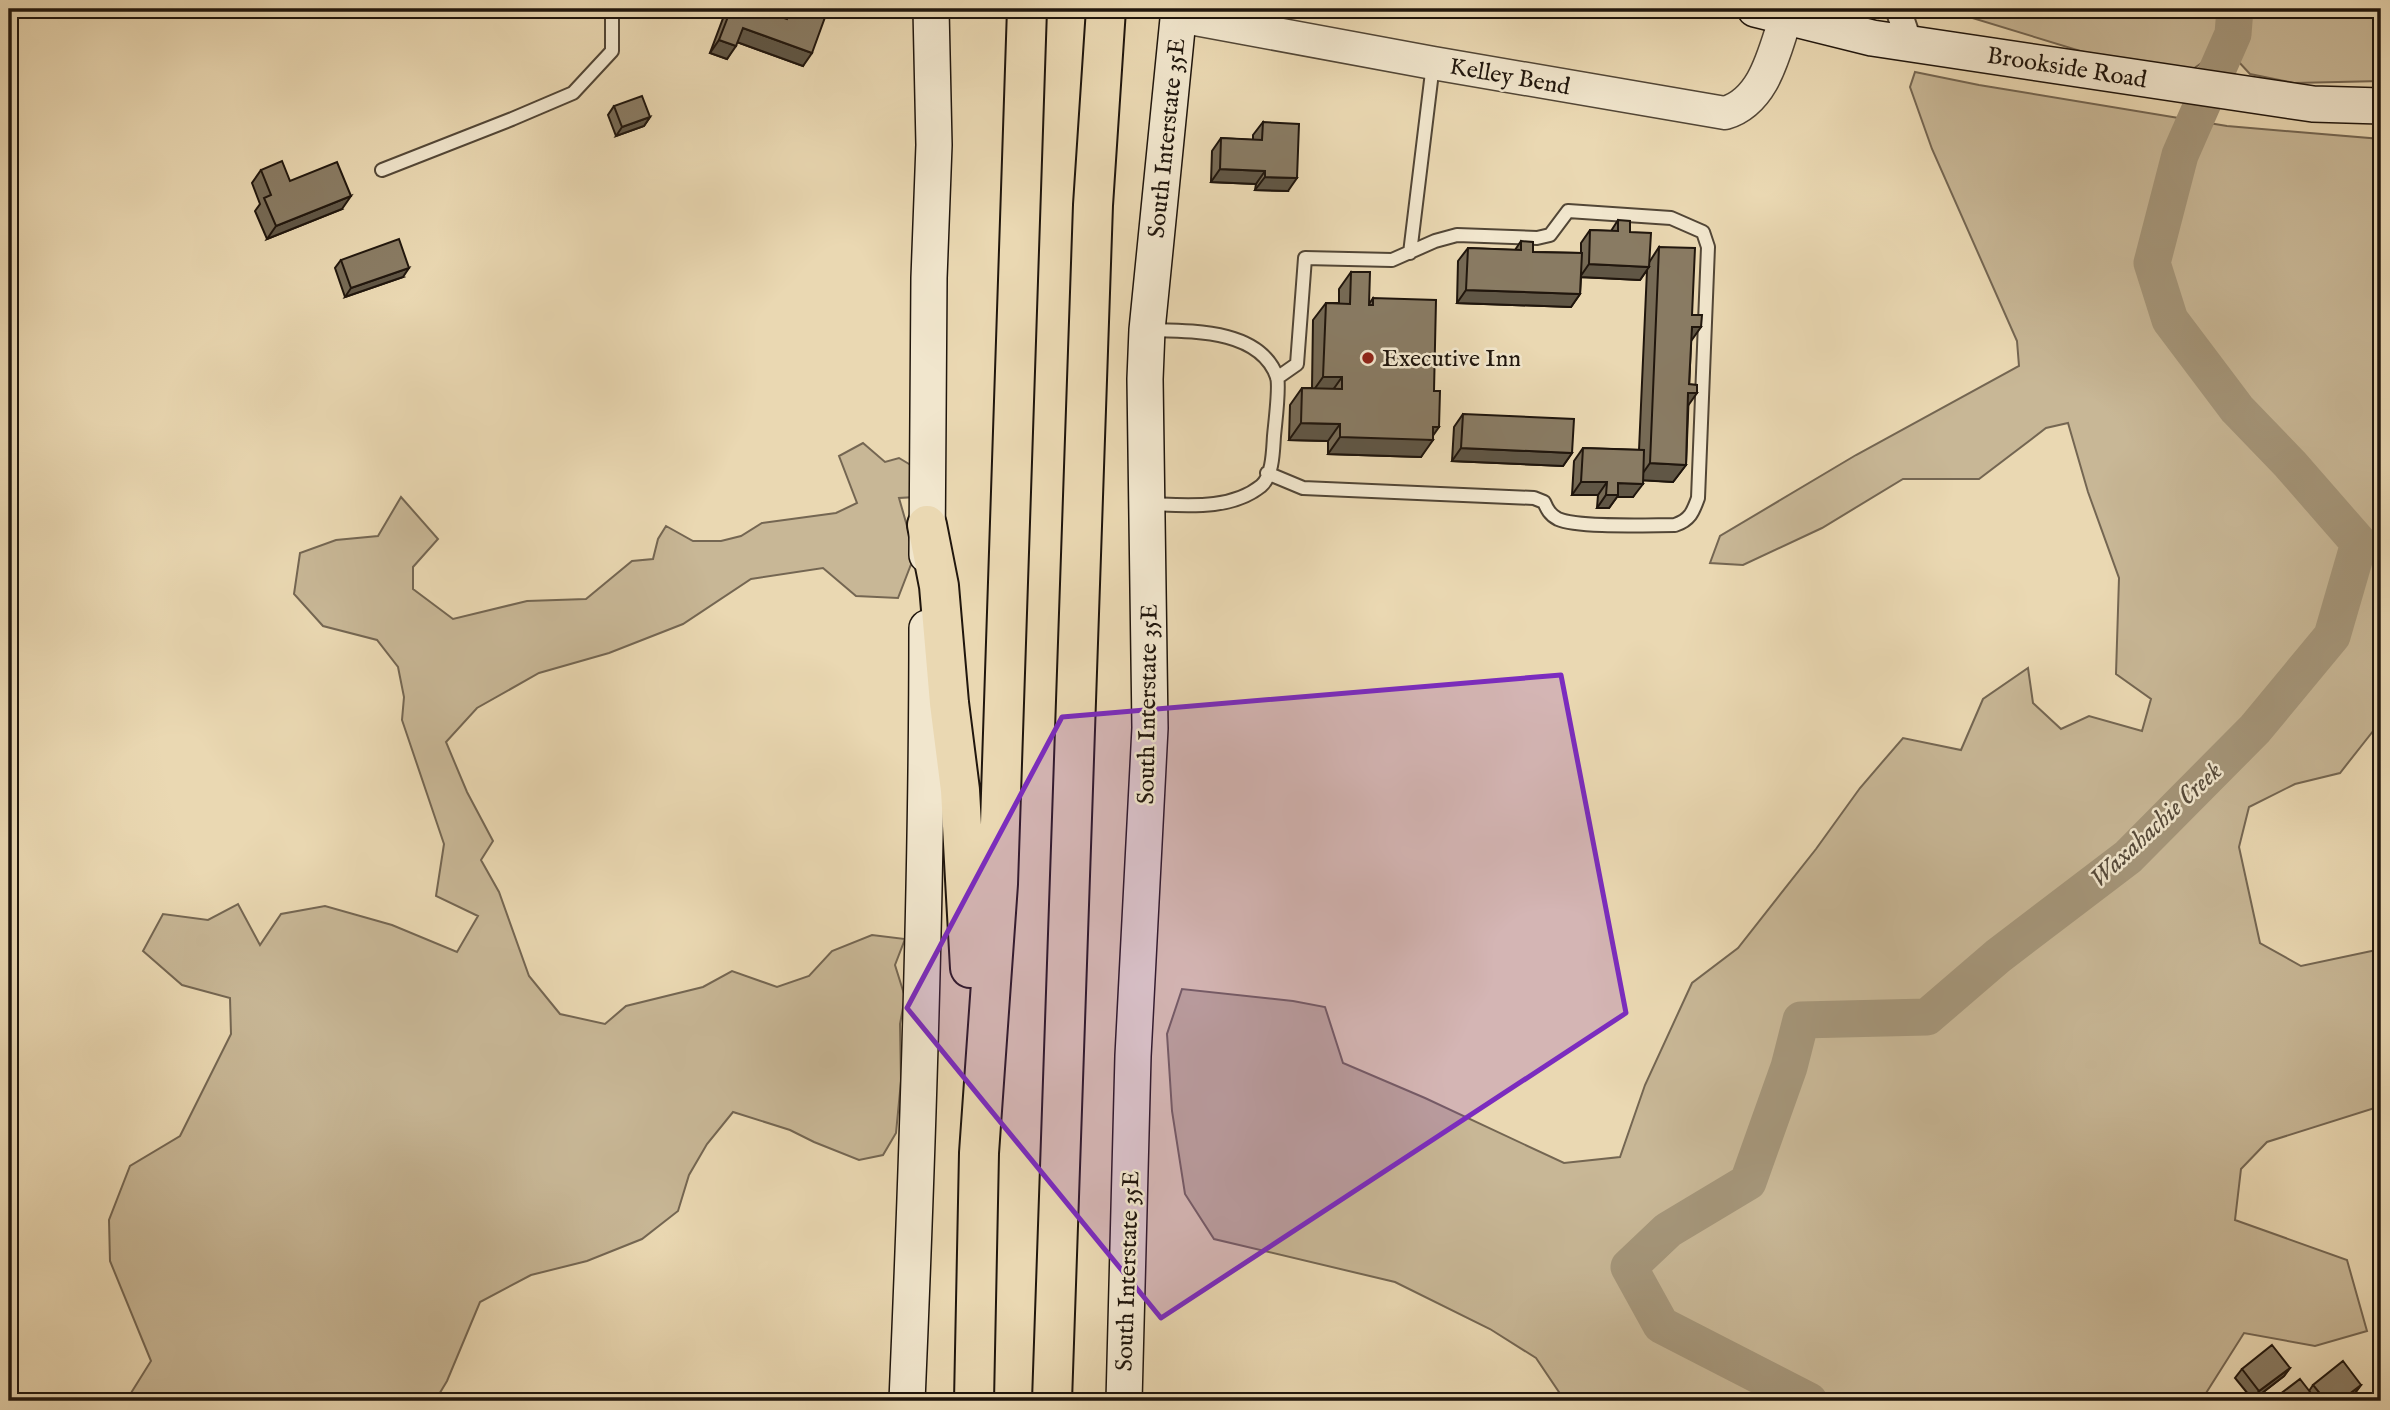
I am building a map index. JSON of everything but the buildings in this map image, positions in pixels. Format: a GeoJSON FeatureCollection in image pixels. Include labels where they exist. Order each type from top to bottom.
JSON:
{"type":"FeatureCollection","features":[{"type":"Feature","properties":{"kind":"highway"},"geometry":{"type":"LineString","coordinates":[[974,1401],[979,1153],[998,884],[1027,9]]}},
{"type":"Feature","properties":{"kind":"highway"},"geometry":{"type":"LineString","coordinates":[[1052,1401],[1093,205],[1106,9]]}},
{"type":"Feature","properties":{"kind":"highway"},"geometry":{"type":"LineString","coordinates":[[927,525],[939,586],[960,790],[979,1153]]}},
{"type":"Feature","properties":{"kind":"main road"},"geometry":{"type":"LineString","coordinates":[[907,1401],[919,1133],[927,831],[929,278],[934,145],[931,9]]}},
{"type":"Feature","properties":{"kind":"main road","name":"Brookside Road"},"geometry":{"type":"LineString","coordinates":[[1776,11],[1872,38],[1910,44],[2313,104],[2381,106]]}},
{"type":"Feature","properties":{"kind":"main road","name":"South Interstate 35E"},"geometry":{"type":"LineString","coordinates":[[1124,1401],[1133,1056],[1150,729],[1145,379],[1147,330],[1179,12]]}},
{"type":"Feature","properties":{"kind":"street"},"geometry":{"type":"LineString","coordinates":[[1898,9],[1910,44]]}},
{"type":"Feature","properties":{"kind":"street","name":"Kelley Bend"},"geometry":{"type":"LineString","coordinates":[[1179,12],[1433,63],[1725,113],[1737,110],[1754,96],[1768,69],[1776,11]]}},
{"type":"Feature","properties":{"kind":"lane"},"geometry":{"type":"LineString","coordinates":[[382,170],[573,93],[612,51],[612,9]]}},
{"type":"Feature","properties":{"kind":"lane"},"geometry":{"type":"LineString","coordinates":[[1410,253],[1433,63]]}},
{"type":"Feature","properties":{"kind":"lane"},"geometry":{"type":"LineString","coordinates":[[1267,473],[1303,488],[1534,498],[1544,502],[1550,513],[1558,519],[1577,523],[1675,525],[1687,521],[1698,498],[1708,247],[1703,232],[1671,218],[1569,211],[1550,234],[1537,238],[1457,235],[1392,260],[1305,258],[1297,364],[1277,378]]}},
{"type":"Feature","properties":{"kind":"lane"},"geometry":{"type":"LineString","coordinates":[[1147,330],[1215,334],[1241,343],[1262,355],[1277,378],[1273,450],[1263,485],[1238,499],[1199,506],[1147,504]]}},
{"type":"Feature","properties":{"kind":"highlighted area"},"geometry":{"type":"Polygon","coordinates":[[[1561,675],[1626,1013],[1161,1318],[907,1008],[1062,717],[1561,675]]]}},
{"type":"Feature","properties":{"kind":"shaded area"},"geometry":{"type":"Polygon","coordinates":[[[1943,9],[2381,9],[2381,81],[2294,83],[2250,74],[2225,47],[2187,73],[2100,57],[1943,9]]]}},
{"type":"Feature","properties":{"kind":"shaded area"},"geometry":{"type":"Polygon","coordinates":[[[1915,72],[2227,126],[2381,139],[2381,721],[2340,773],[2295,784],[2249,807],[2239,847],[2260,943],[2301,966],[2381,949],[2381,1106],[2267,1142],[2241,1169],[2235,1220],[2347,1260],[2367,1331],[2315,1346],[2244,1333],[2201,1401],[1565,1401],[1536,1358],[1490,1329],[1395,1282],[1214,1239],[1185,1194],[1172,1111],[1167,1034],[1182,989],[1325,1007],[1343,1063],[1564,1163],[1620,1157],[1645,1085],[1692,983],[1738,948],[1860,788],[1903,738],[1961,750],[1983,699],[2028,668],[2033,703],[2061,729],[2089,716],[2142,731],[2151,699],[2116,674],[2119,578],[2088,492],[2068,423],[2046,428],[1979,479],[1903,479],[1822,528],[1743,565],[1710,563],[1720,536],[1856,455],[2019,366],[2017,341],[1932,149],[1910,87],[1915,72]]]}},
{"type":"Feature","properties":{"kind":"shaded area"},"geometry":{"type":"Polygon","coordinates":[[[863,443],[885,462],[899,458],[919,470],[916,497],[899,498],[915,554],[898,598],[856,596],[823,568],[751,579],[683,624],[609,653],[539,673],[477,708],[446,742],[467,792],[493,841],[481,860],[499,892],[529,976],[560,1014],[605,1024],[626,1006],[703,987],[732,971],[777,987],[809,976],[832,951],[872,935],[905,939],[895,965],[905,997],[900,1024],[901,1081],[896,1133],[883,1155],[859,1160],[790,1130],[733,1112],[707,1144],[689,1175],[678,1211],[642,1239],[587,1261],[531,1275],[480,1302],[447,1381],[435,1401],[126,1401],[151,1361],[110,1261],[109,1220],[130,1166],[180,1136],[231,1034],[230,998],[182,985],[143,951],[163,914],[208,920],[238,904],[260,945],[281,914],[325,906],[392,925],[457,952],[478,916],[436,896],[444,844],[402,720],[404,697],[398,667],[377,640],[323,626],[294,594],[300,553],[336,540],[378,536],[401,497],[438,539],[413,567],[413,589],[453,619],[527,601],[586,599],[632,561],[653,559],[658,539],[666,526],[693,541],[721,541],[741,536],[762,523],[836,513],[857,503],[839,456],[863,443]]]}},
{"type":"Feature","properties":{"kind":"waterway","name":"Waxahachie Creek"},"geometry":{"type":"LineString","coordinates":[[1809,1401],[1661,1325],[1629,1267],[1668,1230],[1748,1182],[1789,1067],[1801,1020],[1927,1017],[1998,956],[2128,857],[2255,729],[2332,636],[2359,543],[2290,464],[2237,409],[2170,320],[2152,263],[2180,155],[2233,34],[2235,9]]}},
{"type":"Feature","properties":{"kind":"place","name":"Executive Inn"},"geometry":{"type":"Point","coordinates":[1368,358]}}]}
